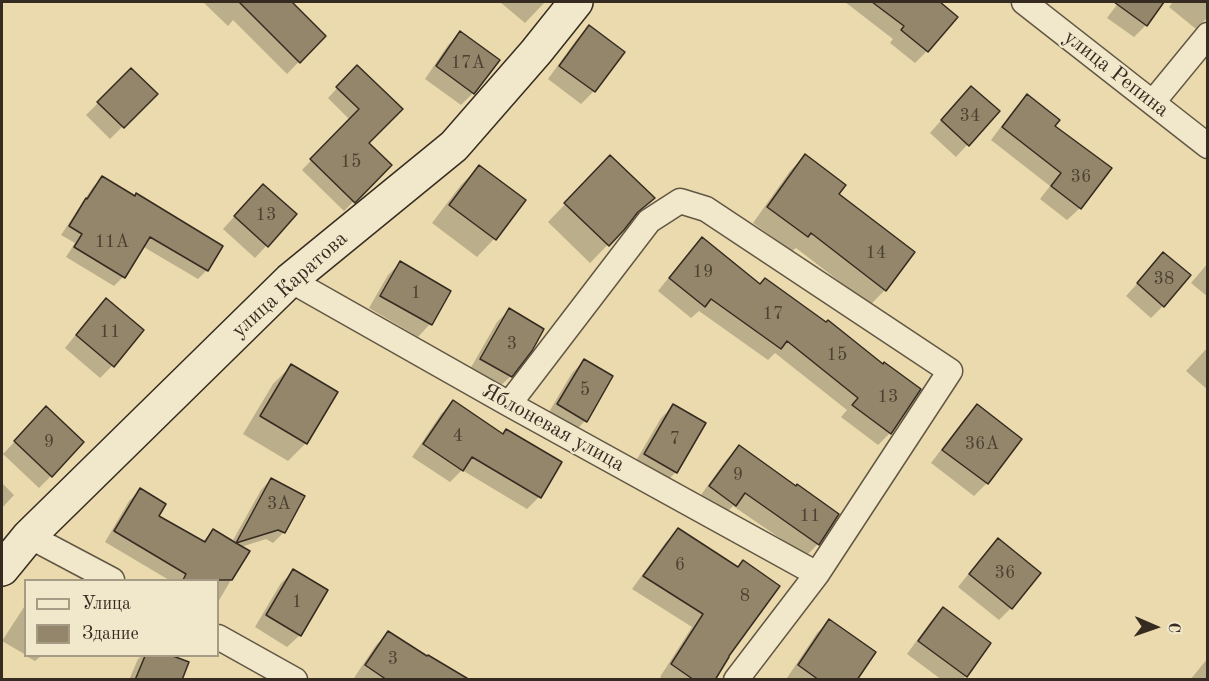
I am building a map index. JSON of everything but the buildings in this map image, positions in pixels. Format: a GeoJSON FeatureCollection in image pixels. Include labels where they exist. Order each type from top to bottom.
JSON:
{"type":"FeatureCollection","features":[{"type":"Feature","properties":{"kind":"street","name":"улица Каратова"},"geometry":{"type":"LineString","coordinates":[[2,569],[29,536],[290,280],[454,146],[536,52],[576,2]]}},
{"type":"Feature","properties":{"kind":"street","name":"улица Репина"},"geometry":{"type":"LineString","coordinates":[[1024,2],[1208,146]]}},
{"type":"Feature","properties":{"kind":"street"},"geometry":{"type":"LineString","coordinates":[[1153,102],[1208,34]]}},
{"type":"Feature","properties":{"kind":"street"},"geometry":{"type":"LineString","coordinates":[[509,404],[649,221],[680,201],[706,209],[950,371],[817,574],[736,680]]}},
{"type":"Feature","properties":{"kind":"street","name":"Яблоневая улица"},"geometry":{"type":"LineString","coordinates":[[290,280],[817,574]]}},
{"type":"Feature","properties":{"kind":"street"},"geometry":{"type":"LineString","coordinates":[[29,536],[110,579]]}},
{"type":"Feature","properties":{"kind":"street"},"geometry":{"type":"LineString","coordinates":[[219,639],[295,680]]}}]}
